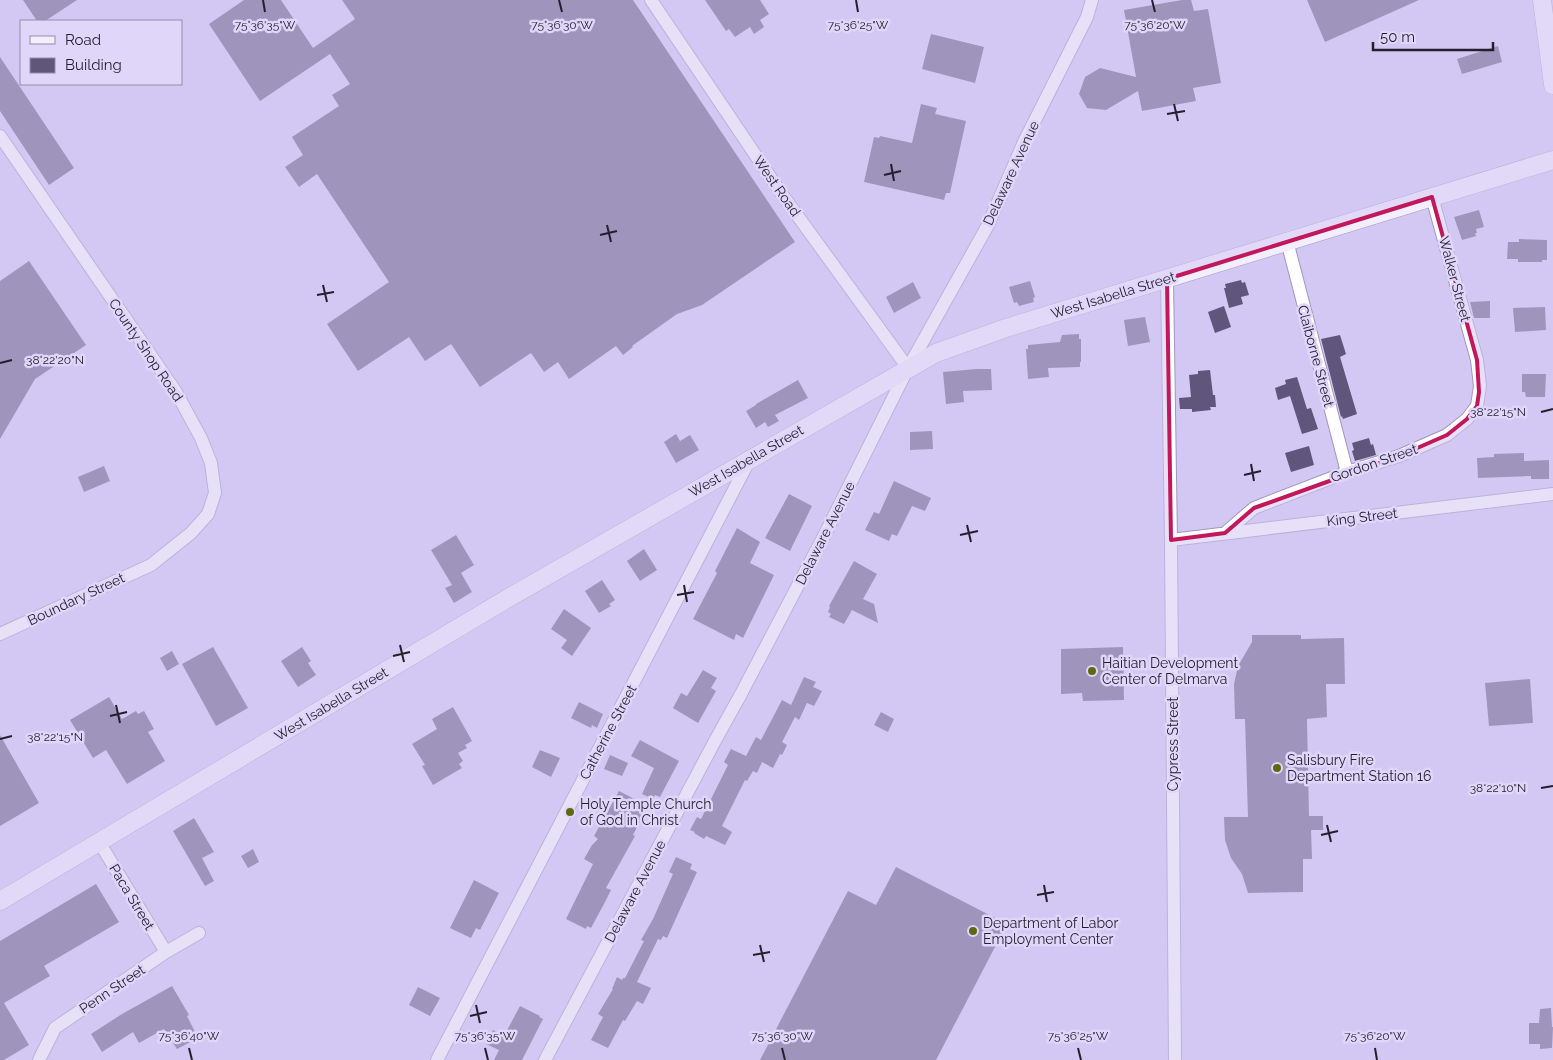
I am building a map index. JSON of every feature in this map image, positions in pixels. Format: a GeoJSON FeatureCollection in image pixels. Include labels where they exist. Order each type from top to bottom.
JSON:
{"type":"FeatureCollection","features":[{"type":"Feature","properties":{"kind":"street","name":"West Road"},"geometry":{"type":"LineString","coordinates":[[652,0],[781,193],[908,368]]}},
{"type":"Feature","properties":{"kind":"street","name":"Delaware Avenue"},"geometry":{"type":"LineString","coordinates":[[545,1060],[716,739],[742,694],[908,368],[988,225],[1024,142],[1087,17],[1092,0]]}},
{"type":"Feature","properties":{"kind":"street"},"geometry":{"type":"LineString","coordinates":[[1542,0],[1553,85]]}},
{"type":"Feature","properties":{"kind":"street","name":"County Shop Road"},"geometry":{"type":"LineString","coordinates":[[0,136],[176,392],[201,438],[210,463],[215,493],[208,514],[191,533],[152,565]]}},
{"type":"Feature","properties":{"kind":"street","name":"West Isabella Street"},"geometry":{"type":"LineString","coordinates":[[0,901],[510,598],[936,353],[1287,241],[1553,160]]}},
{"type":"Feature","properties":{"kind":"street","name":"Walker Street"},"geometry":{"type":"LineString","coordinates":[[1432,197],[1477,360]]}},
{"type":"Feature","properties":{"kind":"street","name":"Claiborne Street"},"geometry":{"type":"LineString","coordinates":[[1287,241],[1347,472]]}},
{"type":"Feature","properties":{"kind":"street","name":"Cypress Street"},"geometry":{"type":"LineString","coordinates":[[1167,279],[1175,1060]]}},
{"type":"Feature","properties":{"kind":"street","name":"Gordon Street"},"geometry":{"type":"LineString","coordinates":[[1225,533],[1254,508],[1347,472],[1399,456],[1447,435],[1467,419],[1476,406],[1479,392],[1477,360]]}},
{"type":"Feature","properties":{"kind":"street","name":"Catherine Street"},"geometry":{"type":"LineString","coordinates":[[437,1060],[751,458]]}},
{"type":"Feature","properties":{"kind":"street","name":"King Street"},"geometry":{"type":"LineString","coordinates":[[1171,540],[1553,494]]}},
{"type":"Feature","properties":{"kind":"street","name":"Boundary Street"},"geometry":{"type":"LineString","coordinates":[[0,634],[152,565]]}},
{"type":"Feature","properties":{"kind":"street","name":"Paca Street"},"geometry":{"type":"LineString","coordinates":[[99,842],[166,952]]}},
{"type":"Feature","properties":{"kind":"street","name":"Penn Street"},"geometry":{"type":"LineString","coordinates":[[39,1060],[55,1028],[166,952],[199,933]]}},
{"type":"Feature","properties":{"kind":"highlighted area"},"geometry":{"type":"Polygon","coordinates":[[[1432,197],[1477,360],[1479,392],[1477,406],[1467,419],[1447,435],[1399,456],[1254,508],[1225,533],[1171,540],[1167,279],[1432,197]]]}},
{"type":"Feature","properties":{"kind":"building"},"geometry":{"type":"Polygon","coordinates":[[[23,0],[77,0],[47,20],[36,20],[23,0]]]}},
{"type":"Feature","properties":{"kind":"building"},"geometry":{"type":"Polygon","coordinates":[[[244,0],[281,0],[313,48],[355,19],[342,0],[633,0],[795,242],[702,305],[677,314],[632,346],[623,355],[616,346],[569,379],[558,362],[544,372],[531,353],[480,387],[451,344],[425,361],[409,337],[358,371],[327,324],[389,282],[317,174],[299,187],[285,167],[303,155],[292,137],[339,106],[332,95],[350,84],[330,54],[260,101],[209,24],[244,0]]]}},
{"type":"Feature","properties":{"kind":"building"},"geometry":{"type":"Polygon","coordinates":[[[705,0],[760,0],[769,14],[760,20],[764,27],[754,34],[750,27],[735,37],[729,29],[726,31],[705,0]]]}},
{"type":"Feature","properties":{"kind":"building"},"geometry":{"type":"Polygon","coordinates":[[[1191,0],[1194,11],[1208,9],[1221,83],[1193,88],[1196,101],[1142,111],[1138,91],[1106,110],[1087,108],[1079,94],[1085,77],[1100,68],[1136,77],[1124,10],[1191,0]]]}},
{"type":"Feature","properties":{"kind":"building"},"geometry":{"type":"Polygon","coordinates":[[[1307,0],[1419,0],[1325,42],[1307,0]]]}},
{"type":"Feature","properties":{"kind":"building"},"geometry":{"type":"Polygon","coordinates":[[[931,34],[984,47],[975,83],[922,69],[931,34]]]}},
{"type":"Feature","properties":{"kind":"building"},"geometry":{"type":"Polygon","coordinates":[[[1498,46],[1502,62],[1462,74],[1457,59],[1498,46]]]}},
{"type":"Feature","properties":{"kind":"building"},"geometry":{"type":"Polygon","coordinates":[[[0,57],[74,168],[49,185],[0,111],[0,57]]]}},
{"type":"Feature","properties":{"kind":"building"},"geometry":{"type":"Polygon","coordinates":[[[921,104],[937,108],[935,114],[966,121],[950,193],[946,193],[944,200],[864,182],[874,137],[879,138],[880,136],[912,143],[921,104]]]}},
{"type":"Feature","properties":{"kind":"building"},"geometry":{"type":"Polygon","coordinates":[[[1479,210],[1484,227],[1476,229],[1476,236],[1462,240],[1454,217],[1479,210]]]}},
{"type":"Feature","properties":{"kind":"building"},"geometry":{"type":"Polygon","coordinates":[[[1519,239],[1547,240],[1547,260],[1542,260],[1542,262],[1518,262],[1518,259],[1507,259],[1508,242],[1519,242],[1519,239]]]}},
{"type":"Feature","properties":{"kind":"building"},"geometry":{"type":"Polygon","coordinates":[[[29,261],[86,345],[35,379],[0,439],[0,281],[29,261]]]}},
{"type":"Feature","properties":{"kind":"building"},"geometry":{"type":"Polygon","coordinates":[[[1241,280],[1242,283],[1245,282],[1249,295],[1241,297],[1243,304],[1229,308],[1224,288],[1226,288],[1225,284],[1241,280]]]}},
{"type":"Feature","properties":{"kind":"building"},"geometry":{"type":"Polygon","coordinates":[[[1030,281],[1035,297],[1033,298],[1034,302],[1019,306],[1017,302],[1014,303],[1009,287],[1030,281]]]}},
{"type":"Feature","properties":{"kind":"building"},"geometry":{"type":"Polygon","coordinates":[[[913,282],[921,298],[894,313],[886,297],[913,282]]]}},
{"type":"Feature","properties":{"kind":"building"},"geometry":{"type":"Polygon","coordinates":[[[1490,301],[1490,318],[1474,318],[1470,302],[1490,301]]]}},
{"type":"Feature","properties":{"kind":"building"},"geometry":{"type":"Polygon","coordinates":[[[1224,306],[1231,327],[1215,333],[1208,312],[1224,306]]]}},
{"type":"Feature","properties":{"kind":"building"},"geometry":{"type":"Polygon","coordinates":[[[1545,307],[1546,330],[1515,332],[1513,308],[1545,307]]]}},
{"type":"Feature","properties":{"kind":"building"},"geometry":{"type":"Polygon","coordinates":[[[1145,317],[1150,342],[1128,346],[1124,320],[1145,317]]]}},
{"type":"Feature","properties":{"kind":"building"},"geometry":{"type":"Polygon","coordinates":[[[1079,334],[1079,339],[1081,339],[1080,367],[1048,368],[1049,377],[1028,379],[1026,349],[1028,349],[1028,345],[1060,342],[1062,335],[1079,334]]]}},
{"type":"Feature","properties":{"kind":"building"},"geometry":{"type":"Polygon","coordinates":[[[1340,335],[1346,354],[1340,357],[1357,414],[1343,419],[1321,339],[1340,335]]]}},
{"type":"Feature","properties":{"kind":"building"},"geometry":{"type":"Polygon","coordinates":[[[991,369],[992,390],[963,391],[964,402],[946,404],[943,372],[991,369]]]}},
{"type":"Feature","properties":{"kind":"building"},"geometry":{"type":"Polygon","coordinates":[[[1210,370],[1216,407],[1210,407],[1211,410],[1192,412],[1192,409],[1180,409],[1179,398],[1191,397],[1189,375],[1198,374],[1198,371],[1210,370]]]}},
{"type":"Feature","properties":{"kind":"building"},"geometry":{"type":"Polygon","coordinates":[[[1522,374],[1546,374],[1545,397],[1526,397],[1525,392],[1522,392],[1522,374]]]}},
{"type":"Feature","properties":{"kind":"building"},"geometry":{"type":"Polygon","coordinates":[[[1297,377],[1307,409],[1311,408],[1318,429],[1302,434],[1290,396],[1278,400],[1275,388],[1286,384],[1285,380],[1297,377]]]}},
{"type":"Feature","properties":{"kind":"building"},"geometry":{"type":"Polygon","coordinates":[[[798,380],[808,398],[775,415],[779,421],[768,427],[765,422],[756,428],[746,411],[798,380]]]}},
{"type":"Feature","properties":{"kind":"building"},"geometry":{"type":"Polygon","coordinates":[[[932,431],[933,449],[910,450],[910,432],[932,431]]]}},
{"type":"Feature","properties":{"kind":"building"},"geometry":{"type":"Polygon","coordinates":[[[676,434],[680,441],[690,435],[699,450],[676,463],[664,442],[676,434]]]}},
{"type":"Feature","properties":{"kind":"building"},"geometry":{"type":"Polygon","coordinates":[[[1369,438],[1376,455],[1355,461],[1352,443],[1369,438]]]}},
{"type":"Feature","properties":{"kind":"building"},"geometry":{"type":"Polygon","coordinates":[[[1309,446],[1314,465],[1291,472],[1285,453],[1309,446]]]}},
{"type":"Feature","properties":{"kind":"building"},"geometry":{"type":"Polygon","coordinates":[[[1524,453],[1524,461],[1549,460],[1549,479],[1531,479],[1531,476],[1478,478],[1477,458],[1494,457],[1494,454],[1524,453]]]}},
{"type":"Feature","properties":{"kind":"building"},"geometry":{"type":"Polygon","coordinates":[[[104,466],[110,481],[84,492],[78,477],[104,466]]]}},
{"type":"Feature","properties":{"kind":"building"},"geometry":{"type":"Polygon","coordinates":[[[894,481],[931,498],[925,511],[912,506],[897,536],[892,534],[889,541],[865,530],[874,512],[879,514],[894,481]]]}},
{"type":"Feature","properties":{"kind":"building"},"geometry":{"type":"Polygon","coordinates":[[[789,494],[812,506],[790,551],[765,538],[789,494]]]}},
{"type":"Feature","properties":{"kind":"building"},"geometry":{"type":"Polygon","coordinates":[[[737,528],[760,542],[750,563],[774,575],[743,638],[736,634],[734,640],[693,619],[717,573],[715,571],[737,528]]]}},
{"type":"Feature","properties":{"kind":"building"},"geometry":{"type":"Polygon","coordinates":[[[456,535],[474,565],[461,573],[472,592],[454,603],[445,588],[452,585],[431,550],[456,535]]]}},
{"type":"Feature","properties":{"kind":"building"},"geometry":{"type":"Polygon","coordinates":[[[644,549],[657,570],[640,581],[627,561],[644,549]]]}},
{"type":"Feature","properties":{"kind":"building"},"geometry":{"type":"Polygon","coordinates":[[[854,561],[877,574],[863,599],[874,604],[878,623],[852,610],[844,624],[829,617],[831,614],[828,612],[829,606],[854,561]]]}},
{"type":"Feature","properties":{"kind":"building"},"geometry":{"type":"Polygon","coordinates":[[[602,580],[615,600],[609,604],[611,606],[599,613],[585,591],[602,580]]]}},
{"type":"Feature","properties":{"kind":"building"},"geometry":{"type":"Polygon","coordinates":[[[564,609],[591,628],[572,656],[561,648],[567,640],[551,629],[564,609]]]}},
{"type":"Feature","properties":{"kind":"building","name":"Salisbury Fire Department Station 16"},"geometry":{"type":"Polygon","coordinates":[[[1252,635],[1301,635],[1301,639],[1344,638],[1345,684],[1326,684],[1327,717],[1307,719],[1309,816],[1323,816],[1323,830],[1311,830],[1312,859],[1303,859],[1303,892],[1248,893],[1242,874],[1231,858],[1225,840],[1224,817],[1248,817],[1245,719],[1235,719],[1234,684],[1238,666],[1252,642],[1252,635]]]}},
{"type":"Feature","properties":{"kind":"building"},"geometry":{"type":"Polygon","coordinates":[[[213,647],[248,708],[216,726],[182,664],[213,647]]]}},
{"type":"Feature","properties":{"kind":"building"},"geometry":{"type":"Polygon","coordinates":[[[302,647],[311,661],[308,663],[316,675],[298,687],[281,661],[302,647]]]}},
{"type":"Feature","properties":{"kind":"building","name":"Haitian Development Center of Delmarva"},"geometry":{"type":"Polygon","coordinates":[[[1123,647],[1124,700],[1083,701],[1082,693],[1061,694],[1061,649],[1123,647]]]}},
{"type":"Feature","properties":{"kind":"building"},"geometry":{"type":"Polygon","coordinates":[[[172,651],[179,664],[167,671],[160,658],[172,651]]]}},
{"type":"Feature","properties":{"kind":"building"},"geometry":{"type":"Polygon","coordinates":[[[703,670],[717,678],[711,688],[716,691],[698,723],[673,708],[681,693],[687,696],[703,670]]]}},
{"type":"Feature","properties":{"kind":"building"},"geometry":{"type":"Polygon","coordinates":[[[804,677],[816,682],[813,687],[822,691],[814,706],[807,703],[799,720],[795,717],[782,742],[787,745],[773,768],[762,762],[757,773],[753,771],[747,781],[745,780],[722,826],[732,832],[725,845],[706,836],[704,839],[694,833],[690,830],[697,817],[701,819],[728,765],[724,762],[731,749],[746,756],[756,737],[761,740],[782,700],[791,705],[804,677]]]}},
{"type":"Feature","properties":{"kind":"building"},"geometry":{"type":"Polygon","coordinates":[[[1530,679],[1533,723],[1489,726],[1485,683],[1530,679]]]}},
{"type":"Feature","properties":{"kind":"building"},"geometry":{"type":"Polygon","coordinates":[[[109,697],[122,719],[136,711],[138,714],[144,711],[154,729],[148,732],[165,761],[127,784],[106,750],[93,758],[70,720],[109,697]]]}},
{"type":"Feature","properties":{"kind":"building"},"geometry":{"type":"Polygon","coordinates":[[[579,702],[603,714],[597,728],[592,725],[591,728],[571,718],[579,702]]]}},
{"type":"Feature","properties":{"kind":"building"},"geometry":{"type":"Polygon","coordinates":[[[453,707],[472,741],[465,745],[467,748],[458,753],[463,761],[459,764],[462,768],[433,785],[422,766],[425,765],[412,744],[437,729],[432,719],[453,707]]]}},
{"type":"Feature","properties":{"kind":"building"},"geometry":{"type":"Polygon","coordinates":[[[881,712],[894,719],[888,732],[874,725],[881,712]]]}},
{"type":"Feature","properties":{"kind":"building"},"geometry":{"type":"Polygon","coordinates":[[[0,735],[39,803],[0,826],[0,735]]]}},
{"type":"Feature","properties":{"kind":"building"},"geometry":{"type":"Polygon","coordinates":[[[640,740],[679,761],[660,797],[655,795],[653,799],[642,794],[654,768],[631,756],[640,740]]]}},
{"type":"Feature","properties":{"kind":"building"},"geometry":{"type":"Polygon","coordinates":[[[540,750],[560,758],[551,777],[532,767],[540,750]]]}},
{"type":"Feature","properties":{"kind":"building"},"geometry":{"type":"Polygon","coordinates":[[[610,755],[628,763],[622,776],[604,769],[610,755]]]}},
{"type":"Feature","properties":{"kind":"building"},"geometry":{"type":"Polygon","coordinates":[[[619,791],[648,806],[633,835],[635,836],[606,888],[611,890],[605,902],[591,928],[587,926],[586,929],[566,919],[593,864],[584,859],[598,839],[594,836],[619,791]]]}},
{"type":"Feature","properties":{"kind":"building"},"geometry":{"type":"Polygon","coordinates":[[[194,818],[214,852],[202,858],[214,881],[205,886],[173,831],[194,818]]]}},
{"type":"Feature","properties":{"kind":"building"},"geometry":{"type":"Polygon","coordinates":[[[253,849],[259,862],[248,868],[241,856],[253,849]]]}},
{"type":"Feature","properties":{"kind":"building"},"geometry":{"type":"Polygon","coordinates":[[[676,857],[692,864],[690,869],[697,872],[667,938],[663,936],[661,940],[658,939],[637,982],[651,988],[643,1004],[637,1001],[625,1021],[623,1020],[608,1048],[591,1040],[603,1017],[598,1014],[613,989],[617,977],[622,980],[625,978],[644,941],[641,940],[653,919],[673,874],[669,872],[676,857]]]}},
{"type":"Feature","properties":{"kind":"building"},"geometry":{"type":"Polygon","coordinates":[[[896,867],[1007,924],[936,1060],[760,1060],[848,891],[876,905],[896,867]]]}},
{"type":"Feature","properties":{"kind":"building"},"geometry":{"type":"Polygon","coordinates":[[[474,880],[499,893],[480,930],[476,928],[471,938],[450,928],[474,880]]]}},
{"type":"Feature","properties":{"kind":"building"},"geometry":{"type":"Polygon","coordinates":[[[96,884],[119,922],[44,966],[50,976],[4,1003],[29,1045],[4,1060],[0,1060],[0,941],[96,884]]]}},
{"type":"Feature","properties":{"kind":"building"},"geometry":{"type":"Polygon","coordinates":[[[172,986],[189,1015],[187,1016],[198,1038],[177,1049],[164,1029],[139,1043],[133,1032],[102,1052],[91,1034],[172,986]]]}},
{"type":"Feature","properties":{"kind":"building"},"geometry":{"type":"Polygon","coordinates":[[[418,987],[440,998],[430,1016],[409,1005],[418,987]]]}},
{"type":"Feature","properties":{"kind":"building"},"geometry":{"type":"Polygon","coordinates":[[[520,1006],[543,1019],[522,1060],[494,1060],[499,1050],[486,1044],[493,1030],[504,1036],[520,1006]]]}},
{"type":"Feature","properties":{"kind":"building"},"geometry":{"type":"Polygon","coordinates":[[[1551,1008],[1553,1027],[1552,1048],[1540,1049],[1540,1044],[1529,1044],[1529,1023],[1539,1023],[1540,1009],[1551,1008]]]}},
{"type":"Feature","properties":{"kind":"place","name":"Haitian Development Center of Delmarva"},"geometry":{"type":"Point","coordinates":[1092,671]}},
{"type":"Feature","properties":{"kind":"place","name":"Salisbury Fire Department Station 16"},"geometry":{"type":"Point","coordinates":[1277,768]}},
{"type":"Feature","properties":{"kind":"place","name":"Holy Temple Church of God in Christ"},"geometry":{"type":"Point","coordinates":[570,812]}},
{"type":"Feature","properties":{"kind":"place","name":"Department of Labor Employment Center"},"geometry":{"type":"Point","coordinates":[973,931]}}]}
